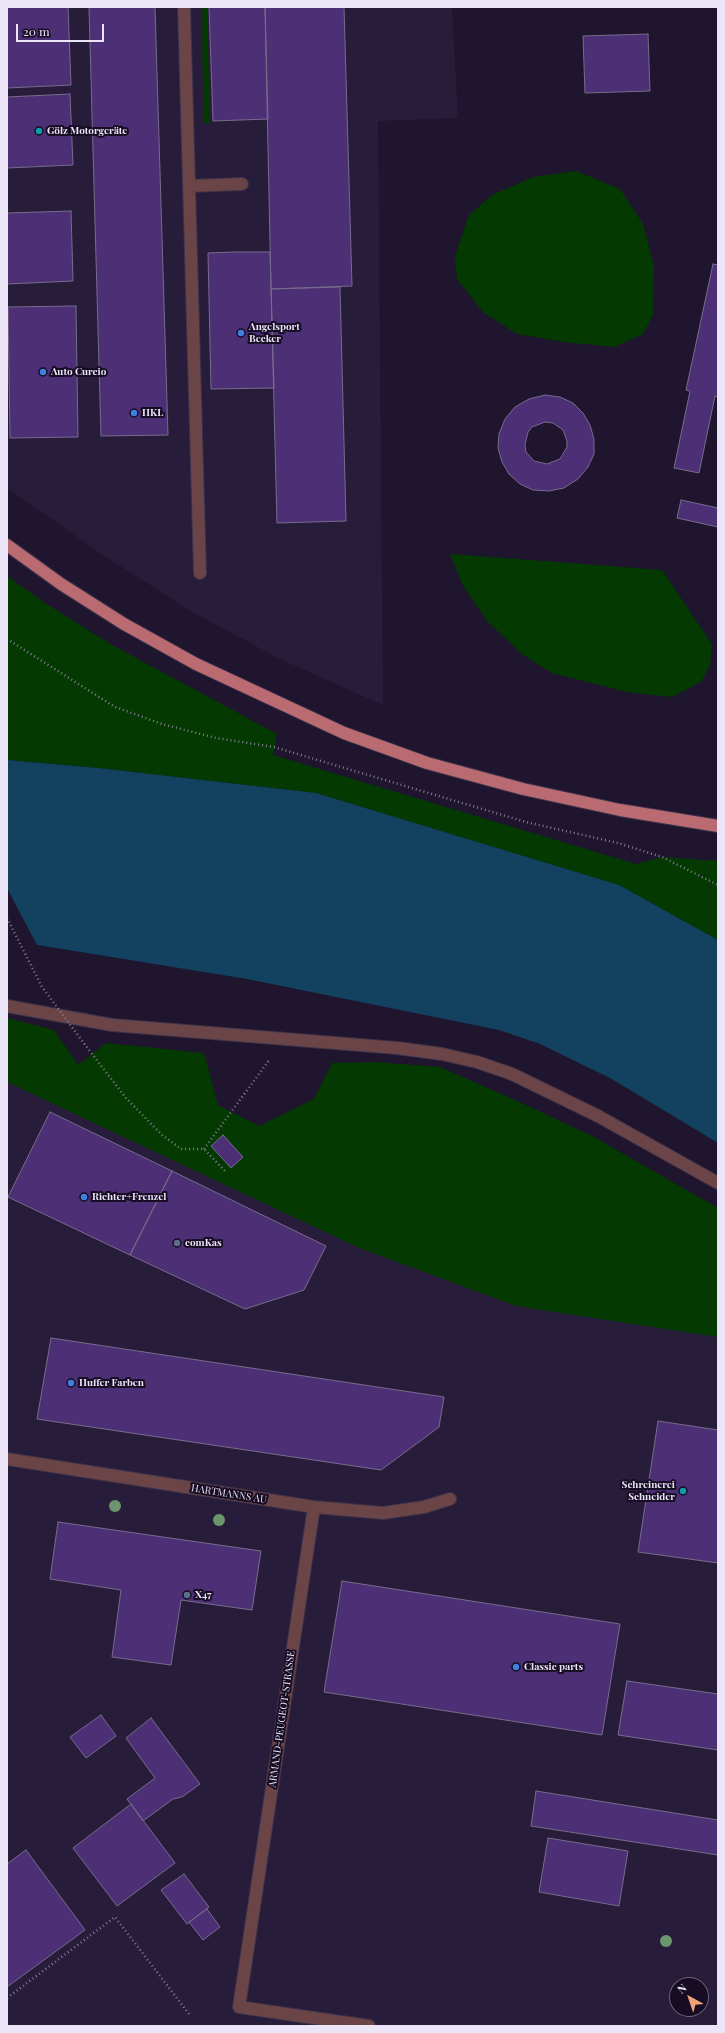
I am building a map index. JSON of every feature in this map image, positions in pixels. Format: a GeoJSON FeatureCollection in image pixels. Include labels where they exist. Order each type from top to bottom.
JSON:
{"type":"FeatureCollection","features":[{"type":"Feature","properties":{"kind":"main road"},"geometry":{"type":"LineString","coordinates":[[7,545],[61,584],[124,624],[196,664],[344,733],[427,763],[523,789],[620,810],[718,826]]}},
{"type":"Feature","properties":{"kind":"street"},"geometry":{"type":"LineString","coordinates":[[184,7],[200,573]]}},
{"type":"Feature","properties":{"kind":"street"},"geometry":{"type":"LineString","coordinates":[[190,186],[242,184]]}},
{"type":"Feature","properties":{"kind":"street"},"geometry":{"type":"LineString","coordinates":[[7,1006],[112,1025],[397,1048],[442,1054],[477,1062],[512,1074],[598,1116],[718,1183]]}},
{"type":"Feature","properties":{"kind":"street","name":"HARTMANNS AU"},"geometry":{"type":"LineString","coordinates":[[7,1458],[314,1507],[383,1513],[424,1508],[450,1499]]}},
{"type":"Feature","properties":{"kind":"street","name":"ARMAND-PEUGEOT-STRASSE"},"geometry":{"type":"LineString","coordinates":[[314,1507],[239,2007],[369,2026]]}},
{"type":"Feature","properties":{"kind":"path"},"geometry":{"type":"LineString","coordinates":[[7,639],[115,707],[162,724],[216,738],[274,747],[526,822],[618,843],[662,857],[718,885]]}},
{"type":"Feature","properties":{"kind":"path"},"geometry":{"type":"LineString","coordinates":[[7,918],[42,987],[126,1098],[162,1135],[181,1149],[204,1149],[225,1171]]}},
{"type":"Feature","properties":{"kind":"path"},"geometry":{"type":"LineString","coordinates":[[204,1149],[286,1039]]}},
{"type":"Feature","properties":{"kind":"path"},"geometry":{"type":"LineString","coordinates":[[7,1998],[115,1917],[189,2014]]}},
{"type":"Feature","properties":{"kind":"shaded area"},"geometry":{"type":"Polygon","coordinates":[[[7,7],[452,7],[458,118],[378,121],[383,705],[280,659],[192,612],[103,555],[7,488],[7,7]]]}},
{"type":"Feature","properties":{"kind":"shaded area"},"geometry":{"type":"Polygon","coordinates":[[[7,1082],[357,1247],[516,1306],[718,1337],[718,2026],[7,2026],[7,1082]]]}},
{"type":"Feature","properties":{"kind":"green space"},"geometry":{"type":"Polygon","coordinates":[[[201,7],[207,7],[210,123],[204,123],[201,7]]]}},
{"type":"Feature","properties":{"kind":"green space"},"geometry":{"type":"Polygon","coordinates":[[[576,171],[620,189],[643,224],[654,266],[653,315],[643,334],[614,347],[564,342],[517,334],[483,312],[457,279],[455,256],[469,215],[492,195],[533,177],[576,171]]]}},
{"type":"Feature","properties":{"kind":"green space"},"geometry":{"type":"Polygon","coordinates":[[[450,554],[662,570],[712,644],[710,665],[701,682],[672,697],[627,692],[552,673],[523,655],[488,622],[463,586],[450,554]]]}},
{"type":"Feature","properties":{"kind":"green space"},"geometry":{"type":"Polygon","coordinates":[[[7,576],[45,603],[112,645],[277,734],[273,755],[636,864],[662,857],[718,861],[718,940],[619,885],[316,793],[98,768],[7,760],[7,576]]]}},
{"type":"Feature","properties":{"kind":"green space"},"geometry":{"type":"Polygon","coordinates":[[[7,1018],[54,1030],[78,1065],[106,1043],[204,1053],[218,1105],[259,1126],[314,1099],[332,1063],[374,1062],[440,1067],[513,1099],[592,1136],[718,1208],[718,1337],[516,1306],[357,1247],[7,1082],[7,1018]]]}},
{"type":"Feature","properties":{"kind":"water"},"geometry":{"type":"Polygon","coordinates":[[[7,760],[98,768],[316,793],[619,885],[718,940],[718,1143],[610,1078],[540,1044],[499,1030],[247,979],[7,940],[7,760]]]}},
{"type":"Feature","properties":{"kind":"pier"},"geometry":{"type":"Polygon","coordinates":[[[7,888],[37,945],[7,942],[7,888]]]}},
{"type":"Feature","properties":{"kind":"building"},"geometry":{"type":"Polygon","coordinates":[[[7,7],[68,7],[71,85],[7,88],[7,7]]]}},
{"type":"Feature","properties":{"kind":"building"},"geometry":{"type":"Polygon","coordinates":[[[89,7],[155,7],[168,435],[101,436],[89,7]]]}},
{"type":"Feature","properties":{"kind":"building"},"geometry":{"type":"Polygon","coordinates":[[[209,7],[265,7],[268,119],[213,121],[209,7]]]}},
{"type":"Feature","properties":{"kind":"building"},"geometry":{"type":"Polygon","coordinates":[[[265,7],[344,7],[352,286],[271,289],[265,7]]]}},
{"type":"Feature","properties":{"kind":"building"},"geometry":{"type":"Polygon","coordinates":[[[648,34],[650,91],[585,93],[583,36],[648,34]]]}},
{"type":"Feature","properties":{"kind":"building","name":"Gölz Motorgeräte"},"geometry":{"type":"Polygon","coordinates":[[[70,94],[73,165],[7,168],[7,97],[70,94]]]}},
{"type":"Feature","properties":{"kind":"building"},"geometry":{"type":"Polygon","coordinates":[[[71,211],[73,281],[7,284],[7,213],[71,211]]]}},
{"type":"Feature","properties":{"kind":"building","name":"Angelsport Becker"},"geometry":{"type":"Polygon","coordinates":[[[270,252],[274,388],[211,389],[208,253],[270,252]]]}},
{"type":"Feature","properties":{"kind":"building"},"geometry":{"type":"Polygon","coordinates":[[[713,264],[718,265],[718,397],[715,396],[699,473],[674,468],[690,391],[686,390],[713,264]]]}},
{"type":"Feature","properties":{"kind":"building"},"geometry":{"type":"Polygon","coordinates":[[[340,287],[346,521],[277,523],[271,289],[340,287]]]}},
{"type":"Feature","properties":{"kind":"building","name":"Auto Curcio"},"geometry":{"type":"Polygon","coordinates":[[[76,306],[78,437],[10,438],[8,307],[76,306]]]}},
{"type":"Feature","properties":{"kind":"building"},"geometry":{"type":"Polygon","coordinates":[[[545,395],[560,397],[573,403],[583,413],[590,425],[594,439],[594,454],[588,467],[578,479],[564,488],[549,491],[533,490],[520,484],[509,474],[502,462],[498,448],[499,434],[505,419],[515,407],[529,399],[545,395]],[[545,422],[532,427],[528,432],[525,445],[526,452],[534,461],[547,464],[560,459],[567,447],[567,441],[563,430],[553,423],[545,422]]]}},
{"type":"Feature","properties":{"kind":"building"},"geometry":{"type":"Polygon","coordinates":[[[681,500],[718,508],[718,527],[677,518],[681,500]]]}},
{"type":"Feature","properties":{"kind":"building"},"geometry":{"type":"Polygon","coordinates":[[[50,1112],[172,1171],[130,1255],[8,1197],[50,1112]]]}},
{"type":"Feature","properties":{"kind":"building"},"geometry":{"type":"Polygon","coordinates":[[[223,1135],[243,1157],[231,1168],[211,1146],[223,1135]]]}},
{"type":"Feature","properties":{"kind":"building"},"geometry":{"type":"Polygon","coordinates":[[[172,1171],[326,1246],[304,1290],[245,1309],[130,1255],[172,1171]]]}},
{"type":"Feature","properties":{"kind":"building"},"geometry":{"type":"Polygon","coordinates":[[[51,1338],[444,1397],[439,1427],[381,1470],[37,1419],[51,1338]]]}},
{"type":"Feature","properties":{"kind":"building","name":"Schreinerei Schneider"},"geometry":{"type":"Polygon","coordinates":[[[658,1421],[718,1430],[718,1563],[638,1552],[658,1421]]]}},
{"type":"Feature","properties":{"kind":"building","name":"X47"},"geometry":{"type":"Polygon","coordinates":[[[58,1522],[261,1551],[252,1610],[181,1600],[171,1665],[112,1657],[121,1590],[50,1579],[58,1522]]]}},
{"type":"Feature","properties":{"kind":"building"},"geometry":{"type":"Polygon","coordinates":[[[342,1581],[620,1624],[602,1735],[324,1692],[342,1581]]]}},
{"type":"Feature","properties":{"kind":"building"},"geometry":{"type":"Polygon","coordinates":[[[627,1681],[718,1694],[718,1750],[618,1735],[627,1681]]]}},
{"type":"Feature","properties":{"kind":"building"},"geometry":{"type":"Polygon","coordinates":[[[101,1715],[116,1736],[86,1758],[70,1737],[101,1715]]]}},
{"type":"Feature","properties":{"kind":"building"},"geometry":{"type":"Polygon","coordinates":[[[151,1718],[200,1784],[182,1797],[173,1799],[143,1821],[127,1799],[155,1778],[126,1738],[151,1718]]]}},
{"type":"Feature","properties":{"kind":"building"},"geometry":{"type":"Polygon","coordinates":[[[536,1791],[718,1820],[718,1855],[531,1826],[536,1791]]]}},
{"type":"Feature","properties":{"kind":"building"},"geometry":{"type":"Polygon","coordinates":[[[131,1804],[175,1863],[117,1906],[73,1848],[131,1804]]]}},
{"type":"Feature","properties":{"kind":"building"},"geometry":{"type":"Polygon","coordinates":[[[548,1838],[628,1851],[619,1906],[539,1892],[548,1838]]]}},
{"type":"Feature","properties":{"kind":"building"},"geometry":{"type":"Polygon","coordinates":[[[26,1850],[85,1930],[7,1987],[7,1864],[26,1850]]]}},
{"type":"Feature","properties":{"kind":"building"},"geometry":{"type":"Polygon","coordinates":[[[184,1874],[209,1907],[187,1924],[161,1890],[184,1874]]]}},
{"type":"Feature","properties":{"kind":"building"},"geometry":{"type":"Polygon","coordinates":[[[207,1909],[220,1927],[203,1940],[189,1922],[207,1909]]]}},
{"type":"Feature","properties":{"kind":"place","name":"Gölz Motorgeräte"},"geometry":{"type":"Point","coordinates":[39,131]}},
{"type":"Feature","properties":{"kind":"place","name":"Angelsport Becker"},"geometry":{"type":"Point","coordinates":[241,333]}},
{"type":"Feature","properties":{"kind":"place","name":"Auto Curcio"},"geometry":{"type":"Point","coordinates":[43,372]}},
{"type":"Feature","properties":{"kind":"place","name":"HKL"},"geometry":{"type":"Point","coordinates":[134,413]}},
{"type":"Feature","properties":{"kind":"place","name":"Richter+Frenzel"},"geometry":{"type":"Point","coordinates":[84,1197]}},
{"type":"Feature","properties":{"kind":"place","name":"comKas"},"geometry":{"type":"Point","coordinates":[177,1243]}},
{"type":"Feature","properties":{"kind":"place","name":"Huffer Farben"},"geometry":{"type":"Point","coordinates":[71,1383]}},
{"type":"Feature","properties":{"kind":"place","name":"Schreinerei Schneider"},"geometry":{"type":"Point","coordinates":[683,1491]}},
{"type":"Feature","properties":{"kind":"place","name":"X47"},"geometry":{"type":"Point","coordinates":[187,1595]}},
{"type":"Feature","properties":{"kind":"place","name":"Classic parts"},"geometry":{"type":"Point","coordinates":[516,1667]}}]}
